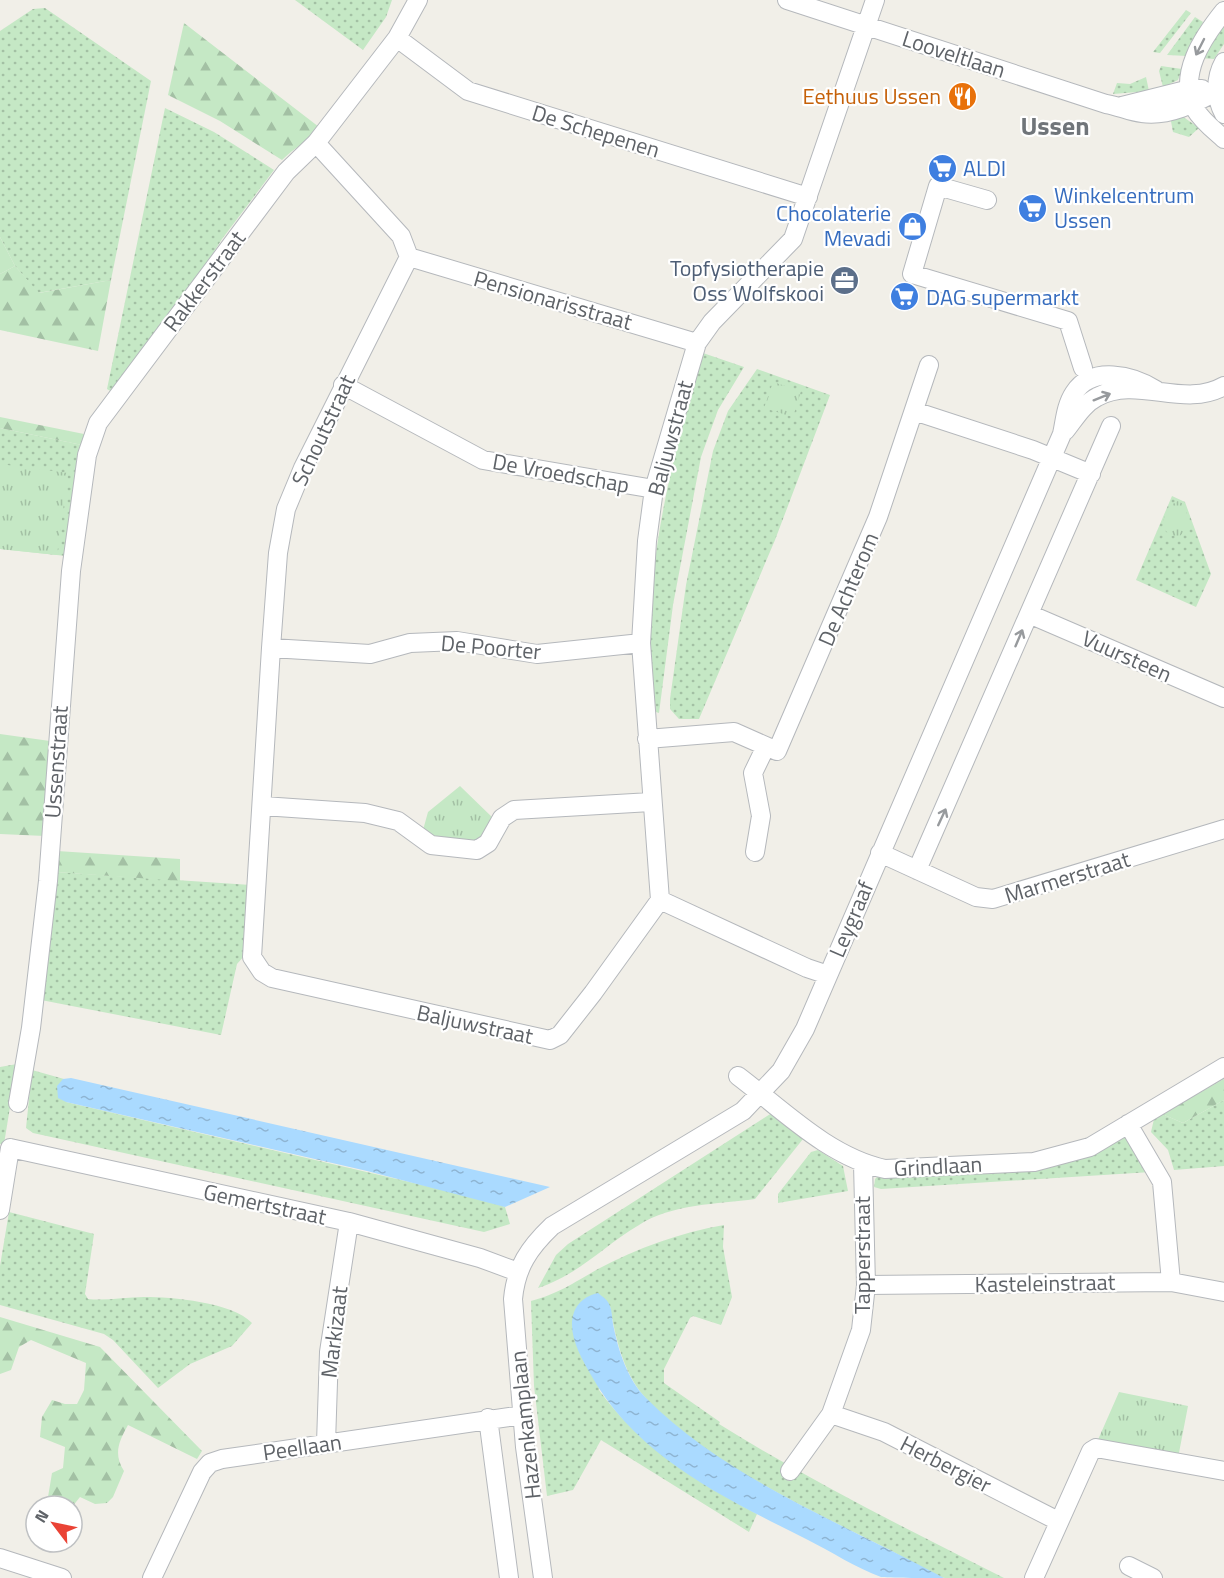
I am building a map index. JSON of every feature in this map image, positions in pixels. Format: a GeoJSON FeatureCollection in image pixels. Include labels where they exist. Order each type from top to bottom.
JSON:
{"type":"FeatureCollection","features":[{"type":"Feature","properties":{"kind":"street"},"geometry":{"type":"LineString","coordinates":[[409,257],[401,236],[316,143],[397,38],[418,0]]}},
{"type":"Feature","properties":{"kind":"street","name":"Looveltlaan"},"geometry":{"type":"LineString","coordinates":[[787,0],[1106,104],[1122,106],[1192,97],[1217,91]]}},
{"type":"Feature","properties":{"kind":"street","name":"Baljuwstraat"},"geometry":{"type":"LineString","coordinates":[[253,939],[252,957],[262,972],[272,978],[513,1034],[550,1040],[560,1035],[593,993],[660,900],[641,643],[647,542],[654,489],[697,343],[712,322],[793,239],[864,26],[875,0]]}},
{"type":"Feature","properties":{"kind":"street"},"geometry":{"type":"LineString","coordinates":[[1224,12],[1200,46],[1192,64],[1192,97],[1207,124],[1224,140]]}},
{"type":"Feature","properties":{"kind":"street","name":"De Schepenen"},"geometry":{"type":"LineString","coordinates":[[397,38],[468,91],[808,197]]}},
{"type":"Feature","properties":{"kind":"street"},"geometry":{"type":"LineString","coordinates":[[1224,62],[1218,77],[1217,91],[1224,114]]}},
{"type":"Feature","properties":{"kind":"street","name":"Rakkerstraat"},"geometry":{"type":"LineString","coordinates":[[98,423],[286,172],[316,143]]}},
{"type":"Feature","properties":{"kind":"street"},"geometry":{"type":"LineString","coordinates":[[987,200],[938,186],[912,274],[1068,321],[1083,368]]}},
{"type":"Feature","properties":{"kind":"street","name":"Pensionarisstraat"},"geometry":{"type":"LineString","coordinates":[[409,257],[697,343]]}},
{"type":"Feature","properties":{"kind":"street","name":"Schoutstraat"},"geometry":{"type":"LineString","coordinates":[[253,939],[278,553],[286,509],[303,468],[343,386],[409,257]]}},
{"type":"Feature","properties":{"kind":"street","name":"De Achterom"},"geometry":{"type":"LineString","coordinates":[[766,746],[777,751],[878,517],[929,365]]}},
{"type":"Feature","properties":{"kind":"street","name":"Leygraaf"},"geometry":{"type":"LineString","coordinates":[[518,1272],[527,1253],[552,1227],[708,1134],[743,1110],[762,1094],[795,1048],[1052,458],[1062,434],[1068,405],[1075,392],[1088,380],[1101,375],[1117,376],[1145,383],[1156,390],[1188,396],[1202,396],[1224,386]]}},
{"type":"Feature","properties":{"kind":"street","name":"De Vroedschap"},"geometry":{"type":"LineString","coordinates":[[343,386],[483,460],[654,489]]}},
{"type":"Feature","properties":{"kind":"street"},"geometry":{"type":"LineString","coordinates":[[914,411],[1052,458],[1091,474]]}},
{"type":"Feature","properties":{"kind":"street","name":"Ussenstraat"},"geometry":{"type":"LineString","coordinates":[[18,1103],[31,1028],[48,881],[71,571],[87,455],[98,423]]}},
{"type":"Feature","properties":{"kind":"street"},"geometry":{"type":"LineString","coordinates":[[917,870],[1111,426]]}},
{"type":"Feature","properties":{"kind":"street","name":"Vuursteen"},"geometry":{"type":"LineString","coordinates":[[1029,614],[1224,698]]}},
{"type":"Feature","properties":{"kind":"street","name":"De Poorter"},"geometry":{"type":"LineString","coordinates":[[271,648],[370,654],[410,643],[457,641],[537,654],[641,643]]}},
{"type":"Feature","properties":{"kind":"street"},"geometry":{"type":"LineString","coordinates":[[647,739],[734,732],[766,746],[753,773],[761,816],[754,852]]}},
{"type":"Feature","properties":{"kind":"street"},"geometry":{"type":"LineString","coordinates":[[262,806],[365,813],[399,821],[431,845],[483,855],[502,818],[514,810],[651,802]]}},
{"type":"Feature","properties":{"kind":"street","name":"Marmerstraat"},"geometry":{"type":"LineString","coordinates":[[880,853],[975,897],[993,899],[1224,829]]}},
{"type":"Feature","properties":{"kind":"street"},"geometry":{"type":"LineString","coordinates":[[660,900],[807,968],[828,975]]}},
{"type":"Feature","properties":{"kind":"street","name":"Grindlaan"},"geometry":{"type":"LineString","coordinates":[[738,1076],[816,1136],[863,1164],[885,1169],[1034,1162],[1090,1147],[1224,1067]]}},
{"type":"Feature","properties":{"kind":"street"},"geometry":{"type":"LineString","coordinates":[[1128,1124],[1162,1182],[1171,1282]]}},
{"type":"Feature","properties":{"kind":"street","name":"Gemertstraat"},"geometry":{"type":"LineString","coordinates":[[0,1210],[10,1148],[349,1222],[480,1258],[518,1272]]}},
{"type":"Feature","properties":{"kind":"street","name":"Tapperstraat"},"geometry":{"type":"LineString","coordinates":[[790,1471],[831,1414],[861,1330],[866,1285],[863,1164]]}},
{"type":"Feature","properties":{"kind":"street","name":"Markizaat"},"geometry":{"type":"LineString","coordinates":[[326,1443],[329,1352],[349,1222]]}},
{"type":"Feature","properties":{"kind":"street","name":"Hazenkamplaan"},"geometry":{"type":"LineString","coordinates":[[518,1272],[513,1299],[523,1415],[543,1578]]}},
{"type":"Feature","properties":{"kind":"street","name":"Kasteleinstraat"},"geometry":{"type":"LineString","coordinates":[[866,1285],[1171,1282],[1224,1292]]}},
{"type":"Feature","properties":{"kind":"street","name":"Herbergier"},"geometry":{"type":"LineString","coordinates":[[831,1414],[884,1432],[1058,1521]]}},
{"type":"Feature","properties":{"kind":"street","name":"Peellaan"},"geometry":{"type":"LineString","coordinates":[[152,1578],[202,1472],[210,1463],[326,1443],[523,1415]]}},
{"type":"Feature","properties":{"kind":"street","name":"Hazenkamplaan"},"geometry":{"type":"LineString","coordinates":[[488,1419],[509,1578]]}},
{"type":"Feature","properties":{"kind":"street"},"geometry":{"type":"LineString","coordinates":[[1034,1578],[1091,1451],[1096,1448],[1224,1471]]}},
{"type":"Feature","properties":{"kind":"street"},"geometry":{"type":"LineString","coordinates":[[0,1558],[62,1578]]}},
{"type":"Feature","properties":{"kind":"street"},"geometry":{"type":"LineString","coordinates":[[1129,1566],[1153,1578]]}},
{"type":"Feature","properties":{"kind":"green space"},"geometry":{"type":"Polygon","coordinates":[[[295,0],[392,0],[386,17],[363,50],[295,0]]]}},
{"type":"Feature","properties":{"kind":"green space"},"geometry":{"type":"Polygon","coordinates":[[[45,8],[151,81],[111,280],[38,293],[15,266],[0,237],[0,31],[33,9],[45,8]]]}},
{"type":"Feature","properties":{"kind":"green space"},"geometry":{"type":"Polygon","coordinates":[[[1186,10],[1191,13],[1160,53],[1153,52],[1186,10]]]}},
{"type":"Feature","properties":{"kind":"green space"},"geometry":{"type":"Polygon","coordinates":[[[1195,17],[1203,22],[1187,56],[1167,55],[1195,17]]]}},
{"type":"Feature","properties":{"kind":"green space"},"geometry":{"type":"Polygon","coordinates":[[[1224,22],[1224,44],[1214,59],[1199,58],[1224,22]]]}},
{"type":"Feature","properties":{"kind":"green space"},"geometry":{"type":"Polygon","coordinates":[[[184,23],[319,127],[315,132],[282,160],[220,121],[168,95],[184,23]]]}},
{"type":"Feature","properties":{"kind":"green space"},"geometry":{"type":"Polygon","coordinates":[[[1161,66],[1182,69],[1178,80],[1163,87],[1159,71],[1161,66]]]}},
{"type":"Feature","properties":{"kind":"green space"},"geometry":{"type":"Polygon","coordinates":[[[1146,77],[1149,91],[1113,94],[1117,83],[1130,84],[1146,77]]]}},
{"type":"Feature","properties":{"kind":"green space"},"geometry":{"type":"Polygon","coordinates":[[[165,108],[214,132],[274,170],[222,239],[178,309],[112,392],[107,389],[165,108]]]}},
{"type":"Feature","properties":{"kind":"green space"},"geometry":{"type":"Polygon","coordinates":[[[1170,116],[1182,116],[1199,128],[1189,137],[1173,132],[1170,116]]]}},
{"type":"Feature","properties":{"kind":"green space"},"geometry":{"type":"Polygon","coordinates":[[[0,237],[15,266],[0,274],[0,237]]]}},
{"type":"Feature","properties":{"kind":"green space"},"geometry":{"type":"Polygon","coordinates":[[[15,266],[39,293],[111,280],[98,351],[0,330],[0,274],[15,266]]]}},
{"type":"Feature","properties":{"kind":"green space"},"geometry":{"type":"Polygon","coordinates":[[[703,353],[744,367],[718,410],[701,457],[673,605],[659,713],[656,712],[650,649],[654,574],[673,462],[703,353]]]}},
{"type":"Feature","properties":{"kind":"green space"},"geometry":{"type":"Polygon","coordinates":[[[757,369],[830,395],[775,540],[699,719],[679,719],[670,709],[670,699],[686,585],[713,451],[728,411],[757,369]]]}},
{"type":"Feature","properties":{"kind":"green space"},"geometry":{"type":"Polygon","coordinates":[[[773,382],[801,391],[793,417],[764,408],[773,382]]]}},
{"type":"Feature","properties":{"kind":"green space"},"geometry":{"type":"Polygon","coordinates":[[[0,417],[84,434],[82,445],[0,428],[0,417]]]}},
{"type":"Feature","properties":{"kind":"green space"},"geometry":{"type":"Polygon","coordinates":[[[0,428],[82,445],[66,556],[0,549],[0,428]]]}},
{"type":"Feature","properties":{"kind":"green space"},"geometry":{"type":"Polygon","coordinates":[[[0,464],[68,473],[57,555],[0,549],[0,464]]]}},
{"type":"Feature","properties":{"kind":"green space"},"geometry":{"type":"Polygon","coordinates":[[[1172,496],[1185,502],[1211,574],[1196,607],[1136,580],[1172,496]]]}},
{"type":"Feature","properties":{"kind":"green space"},"geometry":{"type":"Polygon","coordinates":[[[1178,501],[1185,505],[1189,526],[1180,536],[1171,536],[1164,529],[1164,517],[1168,509],[1178,501]]]}},
{"type":"Feature","properties":{"kind":"green space"},"geometry":{"type":"Polygon","coordinates":[[[0,734],[50,741],[45,836],[0,834],[0,734]]]}},
{"type":"Feature","properties":{"kind":"green space"},"geometry":{"type":"Polygon","coordinates":[[[460,786],[494,819],[485,837],[476,844],[434,838],[423,830],[428,812],[460,786]]]}},
{"type":"Feature","properties":{"kind":"green space"},"geometry":{"type":"Polygon","coordinates":[[[57,851],[180,859],[180,881],[56,872],[57,851]]]}},
{"type":"Feature","properties":{"kind":"green space"},"geometry":{"type":"Polygon","coordinates":[[[56,872],[251,885],[245,955],[237,964],[221,1035],[41,1000],[56,872]]]}},
{"type":"Feature","properties":{"kind":"green space"},"geometry":{"type":"Polygon","coordinates":[[[17,1064],[4,1144],[0,1144],[0,1067],[17,1064]]]}},
{"type":"Feature","properties":{"kind":"green space"},"geometry":{"type":"Polygon","coordinates":[[[32,1070],[64,1079],[66,1102],[491,1201],[505,1207],[510,1224],[484,1232],[33,1133],[26,1128],[32,1070]]]}},
{"type":"Feature","properties":{"kind":"green space"},"geometry":{"type":"Polygon","coordinates":[[[1224,1074],[1224,1079],[1162,1114],[1183,1123],[1224,1100],[1224,1166],[1174,1170],[1168,1150],[1151,1132],[1154,1119],[1224,1074]]]}},
{"type":"Feature","properties":{"kind":"green space"},"geometry":{"type":"Polygon","coordinates":[[[1224,1079],[1224,1100],[1183,1123],[1162,1114],[1224,1079]]]}},
{"type":"Feature","properties":{"kind":"green space"},"geometry":{"type":"Polygon","coordinates":[[[775,1111],[807,1134],[755,1199],[695,1206],[652,1218],[626,1233],[566,1275],[538,1288],[556,1255],[568,1244],[775,1111]]]}},
{"type":"Feature","properties":{"kind":"green space"},"geometry":{"type":"Polygon","coordinates":[[[1123,1136],[1133,1144],[1151,1172],[881,1189],[874,1187],[875,1179],[881,1173],[993,1166],[1123,1136]]]}},
{"type":"Feature","properties":{"kind":"green space"},"geometry":{"type":"Polygon","coordinates":[[[818,1150],[843,1166],[848,1191],[778,1203],[778,1194],[811,1152],[818,1150]]]}},
{"type":"Feature","properties":{"kind":"green space"},"geometry":{"type":"Polygon","coordinates":[[[9,1212],[94,1234],[85,1294],[88,1299],[144,1297],[201,1302],[231,1310],[252,1323],[232,1346],[190,1364],[158,1388],[113,1340],[104,1334],[0,1305],[0,1266],[9,1212]]]}},
{"type":"Feature","properties":{"kind":"green space"},"geometry":{"type":"Polygon","coordinates":[[[724,1225],[723,1247],[732,1297],[721,1325],[693,1316],[690,1318],[664,1369],[664,1383],[720,1422],[719,1424],[789,1466],[1004,1578],[945,1578],[933,1574],[792,1501],[725,1462],[666,1418],[636,1386],[621,1353],[610,1306],[599,1390],[632,1429],[670,1461],[712,1489],[757,1514],[749,1532],[601,1440],[573,1490],[547,1496],[534,1386],[531,1301],[558,1291],[613,1261],[643,1248],[691,1232],[724,1225]]]}},
{"type":"Feature","properties":{"kind":"green space"},"geometry":{"type":"Polygon","coordinates":[[[0,1317],[100,1347],[202,1451],[197,1459],[128,1425],[118,1448],[119,1459],[124,1471],[113,1497],[107,1503],[95,1504],[84,1499],[84,1494],[48,1494],[52,1473],[63,1468],[65,1447],[40,1437],[42,1417],[52,1400],[65,1404],[77,1404],[84,1390],[86,1363],[31,1340],[19,1347],[11,1370],[0,1374],[0,1317]]]}},
{"type":"Feature","properties":{"kind":"green space"},"geometry":{"type":"Polygon","coordinates":[[[1119,1392],[1188,1406],[1178,1458],[1097,1442],[1119,1392]]]}},
{"type":"Feature","properties":{"kind":"water"},"geometry":{"type":"Polygon","coordinates":[[[71,1078],[550,1187],[505,1207],[367,1171],[66,1102],[58,1098],[57,1086],[63,1079],[71,1078]]]}},
{"type":"Feature","properties":{"kind":"water"},"geometry":{"type":"Polygon","coordinates":[[[598,1293],[607,1300],[610,1306],[621,1353],[634,1382],[646,1398],[678,1427],[713,1453],[788,1498],[944,1578],[881,1577],[853,1565],[716,1492],[659,1453],[633,1430],[610,1404],[581,1358],[576,1345],[572,1331],[572,1319],[576,1308],[582,1300],[598,1293]]]}},
{"type":"Feature","properties":{"kind":"place","name":"Eethuus Ussen"},"geometry":{"type":"Point","coordinates":[962,96]}},
{"type":"Feature","properties":{"kind":"place","name":"ALDI"},"geometry":{"type":"Point","coordinates":[942,168]}},
{"type":"Feature","properties":{"kind":"place","name":"Winkelcentrum Ussen"},"geometry":{"type":"Point","coordinates":[1033,208]}},
{"type":"Feature","properties":{"kind":"place","name":"Chocolaterie Mevadi"},"geometry":{"type":"Point","coordinates":[912,226]}},
{"type":"Feature","properties":{"kind":"place","name":"Topfysiotherapie Oss Wolfskooi"},"geometry":{"type":"Point","coordinates":[845,281]}},
{"type":"Feature","properties":{"kind":"place","name":"DAG supermarkt"},"geometry":{"type":"Point","coordinates":[905,297]}},
{"type":"Feature","properties":{"kind":"district","name":"Ussen"},"geometry":{"type":"Point","coordinates":[1055,125]}}]}
